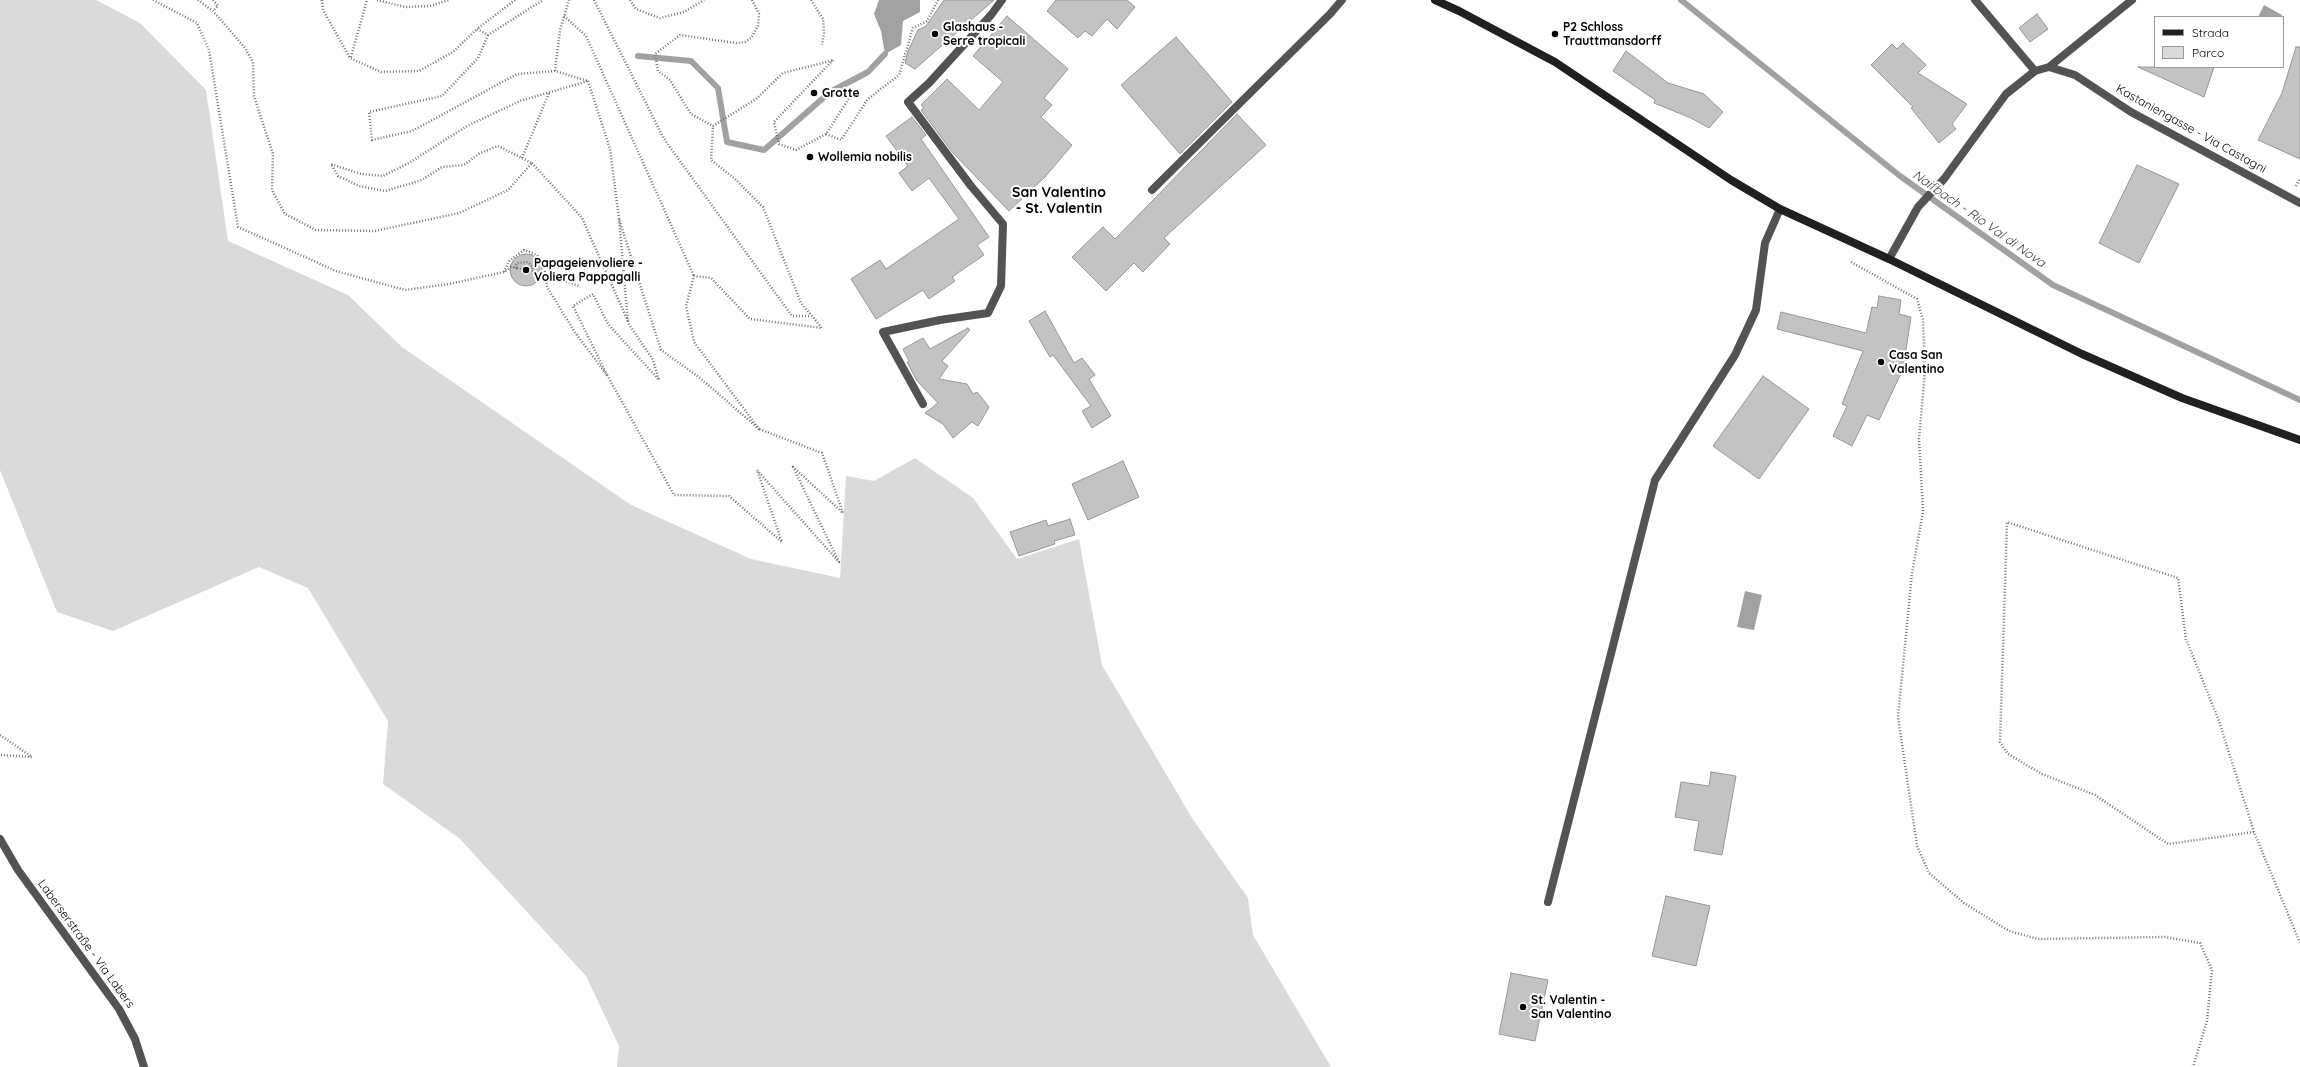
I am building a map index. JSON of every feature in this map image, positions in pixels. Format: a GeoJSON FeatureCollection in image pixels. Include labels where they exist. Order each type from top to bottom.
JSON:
{"type":"FeatureCollection","features":[{"type":"Feature","properties":{"kind":"main road"},"geometry":{"type":"LineString","coordinates":[[1435,0],[1459,10],[1555,62],[1730,180],[1780,208],[1889,259],[2082,354],[2182,398],[2300,440]]}},
{"type":"Feature","properties":{"kind":"street"},"geometry":{"type":"LineString","coordinates":[[923,404],[884,332],[940,320],[988,313],[1001,286],[1003,224],[971,186],[908,102],[929,83],[991,15],[1002,0]]}},
{"type":"Feature","properties":{"kind":"street"},"geometry":{"type":"LineString","coordinates":[[1152,190],[1330,14],[1342,0]]}},
{"type":"Feature","properties":{"kind":"street"},"geometry":{"type":"LineString","coordinates":[[1975,0],[2035,71]]}},
{"type":"Feature","properties":{"kind":"street"},"geometry":{"type":"LineString","coordinates":[[1889,259],[1918,207],[1944,179],[2006,94],[2035,71],[2049,67],[2132,0]]}},
{"type":"Feature","properties":{"kind":"street","name":"Kastaniengasse - Via Castagni"},"geometry":{"type":"LineString","coordinates":[[2049,67],[2075,75],[2130,112],[2300,203]]}},
{"type":"Feature","properties":{"kind":"street"},"geometry":{"type":"LineString","coordinates":[[1548,902],[1655,480],[1735,355],[1756,310],[1765,243],[1780,208]]}},
{"type":"Feature","properties":{"kind":"street","name":"Laberserstraße - Via Labers"},"geometry":{"type":"LineString","coordinates":[[0,838],[18,870],[119,1009],[135,1039],[144,1067]]}},
{"type":"Feature","properties":{"kind":"path"},"geometry":{"type":"LineString","coordinates":[[153,0],[197,23],[209,50],[238,227],[336,271],[405,290],[449,284],[504,272],[511,267],[541,273],[579,286]]}},
{"type":"Feature","properties":{"kind":"path"},"geometry":{"type":"LineString","coordinates":[[198,0],[213,11],[245,48],[253,62],[254,96],[273,154],[272,190],[285,214],[316,230],[375,231],[459,213],[508,190],[532,163]]}},
{"type":"Feature","properties":{"kind":"path"},"geometry":{"type":"LineString","coordinates":[[213,0],[218,6],[213,11]]}},
{"type":"Feature","properties":{"kind":"path"},"geometry":{"type":"LineString","coordinates":[[322,0],[323,10],[350,58],[381,72],[419,71],[453,52],[477,29],[515,0]]}},
{"type":"Feature","properties":{"kind":"path"},"geometry":{"type":"LineString","coordinates":[[350,58],[367,0]]}},
{"type":"Feature","properties":{"kind":"path"},"geometry":{"type":"LineString","coordinates":[[377,0],[405,7],[430,6],[449,0]]}},
{"type":"Feature","properties":{"kind":"path"},"geometry":{"type":"LineString","coordinates":[[543,0],[488,35],[478,58],[442,96],[370,112],[372,140],[412,131],[517,74],[555,71],[588,81]]}},
{"type":"Feature","properties":{"kind":"path"},"geometry":{"type":"LineString","coordinates":[[555,71],[560,30],[569,0]]}},
{"type":"Feature","properties":{"kind":"path"},"geometry":{"type":"LineString","coordinates":[[594,0],[664,139],[792,316],[810,316]]}},
{"type":"Feature","properties":{"kind":"path"},"geometry":{"type":"LineString","coordinates":[[630,0],[636,9],[660,18],[684,12],[704,0]]}},
{"type":"Feature","properties":{"kind":"path"},"geometry":{"type":"LineString","coordinates":[[713,126],[691,114],[670,80],[658,71],[656,54],[680,35],[736,43],[744,42],[751,38],[758,26],[759,14],[752,0]]}},
{"type":"Feature","properties":{"kind":"path"},"geometry":{"type":"LineString","coordinates":[[811,0],[823,19],[824,33],[822,44]]}},
{"type":"Feature","properties":{"kind":"path"},"geometry":{"type":"LineString","coordinates":[[826,134],[842,140],[868,99],[899,75],[913,28],[927,21],[938,0]]}},
{"type":"Feature","properties":{"kind":"path"},"geometry":{"type":"LineString","coordinates":[[564,16],[586,36],[694,276],[686,306],[694,342],[759,429]]}},
{"type":"Feature","properties":{"kind":"path"},"geometry":{"type":"LineString","coordinates":[[477,29],[488,35]]}},
{"type":"Feature","properties":{"kind":"path"},"geometry":{"type":"LineString","coordinates":[[713,126],[756,99],[783,73],[834,60],[774,122],[780,144],[796,150],[826,134],[853,92]]}},
{"type":"Feature","properties":{"kind":"path"},"geometry":{"type":"LineString","coordinates":[[588,81],[610,149],[620,219],[628,323]]}},
{"type":"Feature","properties":{"kind":"path"},"geometry":{"type":"LineString","coordinates":[[588,81],[520,102],[466,126],[409,163],[383,176],[361,174],[331,164],[338,176],[359,186],[385,191],[422,180],[442,167],[464,165],[480,153],[498,146],[532,163],[582,218],[628,323],[653,360],[659,380],[608,324],[593,294],[573,306],[607,375],[674,496],[729,496],[782,542],[757,470],[840,562],[793,467],[843,513],[822,453],[759,429],[700,378],[661,350],[620,219]]}},
{"type":"Feature","properties":{"kind":"path"},"geometry":{"type":"LineString","coordinates":[[522,158],[549,93]]}},
{"type":"Feature","properties":{"kind":"path"},"geometry":{"type":"LineString","coordinates":[[694,276],[711,278],[750,319],[822,328],[810,316],[801,303],[763,207],[735,179],[711,160],[713,126]]}},
{"type":"Feature","properties":{"kind":"path"},"geometry":{"type":"LineString","coordinates":[[504,272],[509,261],[524,250],[537,254],[544,264],[547,287],[574,331],[607,375]]}},
{"type":"Feature","properties":{"kind":"path"},"geometry":{"type":"LineString","coordinates":[[516,268],[517,263],[528,262],[532,266],[534,275],[546,281]]}},
{"type":"Feature","properties":{"kind":"path"},"geometry":{"type":"LineString","coordinates":[[1851,262],[1917,299],[1923,320],[1925,370],[1918,439],[1923,512],[1912,573],[1898,717],[1917,846],[1929,873],[1964,903],[2009,931],[2038,939],[2165,937],[2200,943],[2212,970],[2208,1021],[2193,1067]]}},
{"type":"Feature","properties":{"kind":"path"},"geometry":{"type":"LineString","coordinates":[[2254,832],[2168,844],[2095,795],[2042,774],[2008,754],[2000,742],[2007,522],[2178,578],[2186,639],[2219,721],[2254,832],[2300,943]]}},
{"type":"Feature","properties":{"kind":"path"},"geometry":{"type":"LineString","coordinates":[[0,735],[32,757],[0,755]]}},
{"type":"Feature","properties":{"kind":"green space"},"geometry":{"type":"Polygon","coordinates":[[[0,0],[96,0],[140,23],[206,90],[228,241],[348,295],[402,347],[631,505],[751,559],[840,578],[846,476],[874,481],[915,458],[973,498],[1017,559],[1079,539],[1102,665],[1192,818],[1248,898],[1253,935],[1331,1067],[617,1067],[619,1046],[586,976],[459,838],[383,784],[388,721],[308,588],[259,567],[113,631],[57,612],[0,470],[0,0]]]}},
{"type":"Feature","properties":{"kind":"shaded area"},"geometry":{"type":"Polygon","coordinates":[[[879,0],[920,0],[920,12],[903,21],[901,45],[885,54],[881,31],[874,14],[879,0]]]}},
{"type":"Feature","properties":{"kind":"shaded area"},"geometry":{"type":"Polygon","coordinates":[[[2264,5],[2282,15],[2282,16],[2258,16],[2264,5]]]}},
{"type":"Feature","properties":{"kind":"shaded area"},"geometry":{"type":"Polygon","coordinates":[[[1745,591],[1762,595],[1754,630],[1737,627],[1745,591]]]}},
{"type":"Feature","properties":{"kind":"building","name":"Glashaus - Serre tropicali"},"geometry":{"type":"Polygon","coordinates":[[[944,0],[994,0],[915,69],[905,63],[908,51],[918,30],[926,26],[944,0]]]}},
{"type":"Feature","properties":{"kind":"building"},"geometry":{"type":"Polygon","coordinates":[[[1056,0],[1127,0],[1135,7],[1117,29],[1107,19],[1092,36],[1085,31],[1078,38],[1047,11],[1056,0]]]}},
{"type":"Feature","properties":{"kind":"building"},"geometry":{"type":"Polygon","coordinates":[[[2037,14],[2048,29],[2030,42],[2019,28],[2037,14]]]}},
{"type":"Feature","properties":{"kind":"building"},"geometry":{"type":"Polygon","coordinates":[[[1007,16],[1068,69],[1044,98],[1052,105],[1041,117],[1072,145],[1045,177],[1009,211],[953,153],[921,110],[924,108],[921,105],[947,79],[979,110],[1003,82],[973,56],[1007,16]]]}},
{"type":"Feature","properties":{"kind":"building"},"geometry":{"type":"Polygon","coordinates":[[[1176,37],[1232,102],[1180,154],[1121,85],[1176,37]]]}},
{"type":"Feature","properties":{"kind":"building"},"geometry":{"type":"Polygon","coordinates":[[[1903,43],[1926,65],[1918,73],[1967,104],[1952,124],[1956,129],[1939,143],[1911,108],[1913,107],[1871,65],[1892,44],[1897,49],[1903,43]]]}},
{"type":"Feature","properties":{"kind":"building"},"geometry":{"type":"Polygon","coordinates":[[[2296,47],[2300,47],[2300,159],[2258,140],[2282,93],[2296,47]]]}},
{"type":"Feature","properties":{"kind":"building"},"geometry":{"type":"Polygon","coordinates":[[[1626,51],[1668,83],[1704,94],[1723,112],[1709,128],[1691,118],[1654,103],[1655,100],[1613,71],[1626,51]]]}},
{"type":"Feature","properties":{"kind":"building"},"geometry":{"type":"Polygon","coordinates":[[[2138,67],[2214,68],[2204,97],[2138,67]]]}},
{"type":"Feature","properties":{"kind":"building"},"geometry":{"type":"Polygon","coordinates":[[[1237,114],[1266,145],[1164,238],[1170,244],[1143,272],[1134,263],[1106,291],[1072,257],[1103,227],[1115,239],[1237,114]]]}},
{"type":"Feature","properties":{"kind":"building"},"geometry":{"type":"Polygon","coordinates":[[[912,117],[926,135],[921,139],[989,237],[977,245],[984,255],[952,277],[955,281],[929,299],[923,290],[876,319],[851,279],[880,260],[886,269],[959,219],[929,178],[912,191],[899,173],[908,166],[886,136],[912,117]]]}},
{"type":"Feature","properties":{"kind":"building"},"geometry":{"type":"Polygon","coordinates":[[[2137,165],[2179,184],[2139,263],[2099,243],[2137,165]]]}},
{"type":"Feature","properties":{"kind":"building","name":"Papageienvoliere - Voliera Pappagalli"},"geometry":{"type":"Polygon","coordinates":[[[526,254],[537,259],[542,270],[537,281],[526,286],[515,281],[510,270],[515,259],[526,254]]]}},
{"type":"Feature","properties":{"kind":"building","name":"Casa San Valentino"},"geometry":{"type":"Polygon","coordinates":[[[1879,296],[1901,300],[1899,314],[1911,317],[1903,369],[1879,420],[1867,415],[1852,446],[1833,436],[1847,406],[1842,404],[1863,351],[1777,329],[1781,312],[1866,333],[1872,307],[1877,308],[1879,296]]]}},
{"type":"Feature","properties":{"kind":"building"},"geometry":{"type":"Polygon","coordinates":[[[1045,311],[1074,363],[1082,358],[1095,375],[1089,379],[1111,416],[1092,428],[1082,411],[1091,406],[1053,355],[1050,357],[1029,321],[1045,311]]]}},
{"type":"Feature","properties":{"kind":"building"},"geometry":{"type":"Polygon","coordinates":[[[968,328],[970,330],[942,361],[948,366],[939,379],[967,384],[973,394],[977,392],[989,407],[978,426],[972,422],[953,438],[943,424],[925,413],[938,403],[917,381],[907,362],[909,361],[903,349],[923,338],[930,349],[968,328]]]}},
{"type":"Feature","properties":{"kind":"building"},"geometry":{"type":"Polygon","coordinates":[[[1763,376],[1809,409],[1759,479],[1713,446],[1763,376]]]}},
{"type":"Feature","properties":{"kind":"building"},"geometry":{"type":"Polygon","coordinates":[[[1123,461],[1139,497],[1088,520],[1072,484],[1123,461]]]}},
{"type":"Feature","properties":{"kind":"building"},"geometry":{"type":"Polygon","coordinates":[[[1070,519],[1075,535],[1054,541],[1055,544],[1019,556],[1010,532],[1046,520],[1048,526],[1070,519]]]}},
{"type":"Feature","properties":{"kind":"building"},"geometry":{"type":"Polygon","coordinates":[[[1711,772],[1736,776],[1722,855],[1694,850],[1699,821],[1675,817],[1681,782],[1709,786],[1711,772]]]}},
{"type":"Feature","properties":{"kind":"building"},"geometry":{"type":"Polygon","coordinates":[[[1666,896],[1710,906],[1696,966],[1652,956],[1666,896]]]}},
{"type":"Feature","properties":{"kind":"building","name":"St. Valentin - San Valentino"},"geometry":{"type":"Polygon","coordinates":[[[1511,973],[1548,980],[1535,1041],[1499,1034],[1511,973]]]}},
{"type":"Feature","properties":{"kind":"waterway","name":"Naifbach - Rio Val di Nova"},"geometry":{"type":"LineString","coordinates":[[1681,0],[1900,176],[2053,285],[2300,400]]}},
{"type":"Feature","properties":{"kind":"waterway"},"geometry":{"type":"LineString","coordinates":[[638,56],[691,61],[718,88],[727,142],[764,150],[830,92],[868,72],[885,54]]}},
{"type":"Feature","properties":{"kind":"place","name":"Glashaus - Serre tropicali"},"geometry":{"type":"Point","coordinates":[935,34]}},
{"type":"Feature","properties":{"kind":"place","name":"P2 Schloss Trauttmansdorff"},"geometry":{"type":"Point","coordinates":[1555,34]}},
{"type":"Feature","properties":{"kind":"place","name":"Grotte"},"geometry":{"type":"Point","coordinates":[814,93]}},
{"type":"Feature","properties":{"kind":"place","name":"Wollemia nobilis"},"geometry":{"type":"Point","coordinates":[810,157]}},
{"type":"Feature","properties":{"kind":"place","name":"Papageienvoliere - Voliera Pappagalli"},"geometry":{"type":"Point","coordinates":[526,270]}},
{"type":"Feature","properties":{"kind":"place","name":"Casa San Valentino"},"geometry":{"type":"Point","coordinates":[1881,362]}},
{"type":"Feature","properties":{"kind":"place","name":"St. Valentin - San Valentino"},"geometry":{"type":"Point","coordinates":[1523,1007]}},
{"type":"Feature","properties":{"kind":"district","name":"San Valentino - St. Valentin"},"geometry":{"type":"Point","coordinates":[1059,202]}}]}
